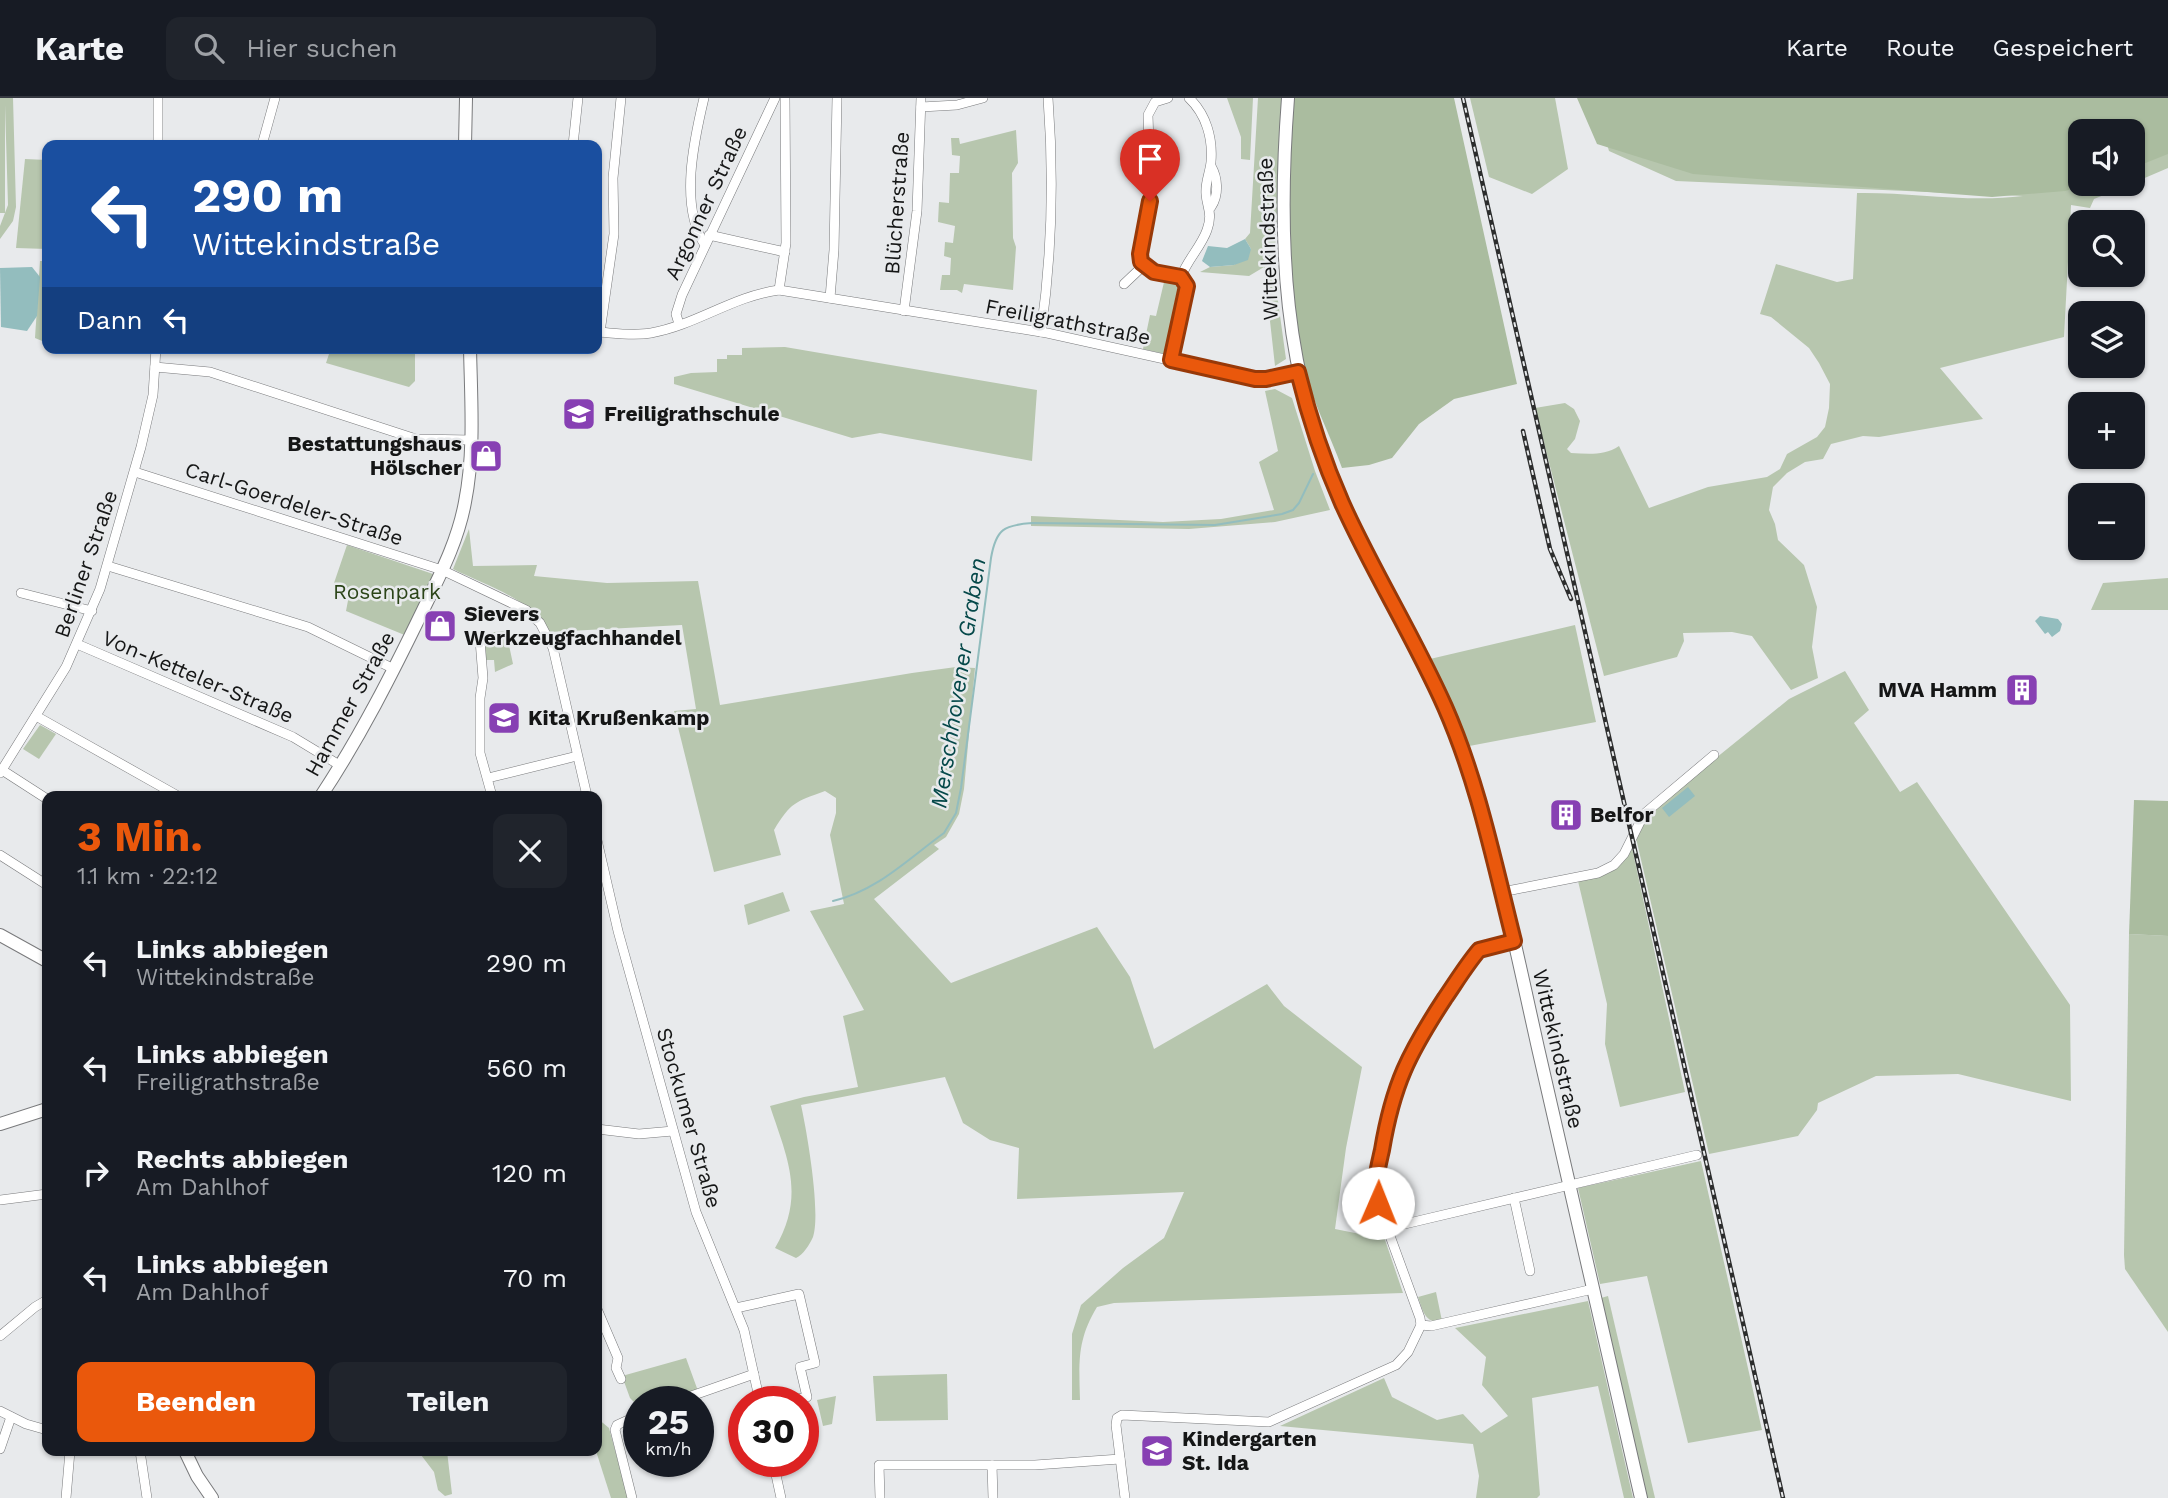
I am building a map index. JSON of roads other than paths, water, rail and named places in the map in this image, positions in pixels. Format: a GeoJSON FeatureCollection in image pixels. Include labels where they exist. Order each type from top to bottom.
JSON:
{"type":"FeatureCollection","features":[{"type":"Feature","properties":{"kind":"main road"},"geometry":{"type":"LineString","coordinates":[[465,140],[466,98]]}},
{"type":"Feature","properties":{"kind":"main road","name":"Wittekindstraße"},"geometry":{"type":"LineString","coordinates":[[1288,98],[1283,246],[1289,318],[1298,372],[1316,438],[1343,505],[1455,730],[1478,797],[1514,941],[1640,1498]]}},
{"type":"Feature","properties":{"kind":"main road","name":"Hammer Straße"},"geometry":{"type":"LineString","coordinates":[[324,791],[394,669],[455,540],[468,484],[471,440],[470,354]]}},
{"type":"Feature","properties":{"kind":"main road"},"geometry":{"type":"LineString","coordinates":[[0,935],[42,958]]}},
{"type":"Feature","properties":{"kind":"main road"},"geometry":{"type":"LineString","coordinates":[[0,1124],[42,1111]]}},
{"type":"Feature","properties":{"kind":"main road"},"geometry":{"type":"LineString","coordinates":[[187,1456],[212,1498]]}},
{"type":"Feature","properties":{"kind":"street"},"geometry":{"type":"LineString","coordinates":[[158,98],[158,140]]}},
{"type":"Feature","properties":{"kind":"street"},"geometry":{"type":"LineString","coordinates":[[263,140],[275,98]]}},
{"type":"Feature","properties":{"kind":"street"},"geometry":{"type":"LineString","coordinates":[[574,140],[578,98]]}},
{"type":"Feature","properties":{"kind":"street"},"geometry":{"type":"LineString","coordinates":[[602,312],[614,234],[613,178],[621,98]]}},
{"type":"Feature","properties":{"kind":"street"},"geometry":{"type":"LineString","coordinates":[[704,98],[691,162],[693,208],[699,236],[705,245]]}},
{"type":"Feature","properties":{"kind":"street"},"geometry":{"type":"LineString","coordinates":[[774,98],[783,98],[785,252],[779,290]]}},
{"type":"Feature","properties":{"kind":"street","name":"Argonner Straße"},"geometry":{"type":"LineString","coordinates":[[679,324],[677,309],[774,98]]}},
{"type":"Feature","properties":{"kind":"street"},"geometry":{"type":"LineString","coordinates":[[830,298],[836,195],[837,98]]}},
{"type":"Feature","properties":{"kind":"street"},"geometry":{"type":"LineString","coordinates":[[921,102],[957,106],[982,98]]}},
{"type":"Feature","properties":{"kind":"street"},"geometry":{"type":"LineString","coordinates":[[1041,332],[1050,239],[1052,148],[1048,98]]}},
{"type":"Feature","properties":{"kind":"street"},"geometry":{"type":"LineString","coordinates":[[1168,98],[1155,102],[1150,108],[1150,145],[1146,155],[1147,177],[1152,187],[1140,254],[1143,265],[1154,272],[1181,277],[1188,289],[1171,360]]}},
{"type":"Feature","properties":{"kind":"street"},"geometry":{"type":"LineString","coordinates":[[1181,277],[1203,242],[1209,226],[1210,206],[1206,196],[1206,177],[1211,166],[1209,133],[1202,114],[1189,98]]}},
{"type":"Feature","properties":{"kind":"street","name":"Blücherstraße"},"geometry":{"type":"LineString","coordinates":[[904,311],[917,211],[921,102]]}},
{"type":"Feature","properties":{"kind":"street"},"geometry":{"type":"LineString","coordinates":[[709,235],[785,252]]}},
{"type":"Feature","properties":{"kind":"street"},"geometry":{"type":"LineString","coordinates":[[1124,284],[1143,265]]}},
{"type":"Feature","properties":{"kind":"street","name":"Freiligrathstraße"},"geometry":{"type":"LineString","coordinates":[[602,332],[640,334],[679,324],[745,297],[779,290],[1041,332],[1255,379],[1298,372]]}},
{"type":"Feature","properties":{"kind":"street","name":"Berliner Straße"},"geometry":{"type":"LineString","coordinates":[[1,771],[77,644],[92,611],[135,472],[153,395],[156,354]]}},
{"type":"Feature","properties":{"kind":"street"},"geometry":{"type":"LineString","coordinates":[[155,367],[210,372],[416,439],[471,440]]}},
{"type":"Feature","properties":{"kind":"street","name":"Carl-Goerdeler-Straße"},"geometry":{"type":"LineString","coordinates":[[135,472],[442,570]]}},
{"type":"Feature","properties":{"kind":"street"},"geometry":{"type":"LineString","coordinates":[[108,566],[308,627],[394,669]]}},
{"type":"Feature","properties":{"kind":"street"},"geometry":{"type":"LineString","coordinates":[[442,570],[513,602],[540,623],[553,648],[586,791]]}},
{"type":"Feature","properties":{"kind":"street"},"geometry":{"type":"LineString","coordinates":[[21,593],[92,611]]}},
{"type":"Feature","properties":{"kind":"street"},"geometry":{"type":"LineString","coordinates":[[480,640],[483,678],[480,698],[480,753],[491,791]]}},
{"type":"Feature","properties":{"kind":"street","name":"Von-Ketteler-Straße"},"geometry":{"type":"LineString","coordinates":[[77,644],[293,737],[341,766]]}},
{"type":"Feature","properties":{"kind":"street"},"geometry":{"type":"LineString","coordinates":[[36,716],[168,791]]}},
{"type":"Feature","properties":{"kind":"street"},"geometry":{"type":"LineString","coordinates":[[1502,892],[1598,873],[1614,865],[1624,855],[1644,814],[1714,755]]}},
{"type":"Feature","properties":{"kind":"street"},"geometry":{"type":"LineString","coordinates":[[488,778],[577,756]]}},
{"type":"Feature","properties":{"kind":"street"},"geometry":{"type":"LineString","coordinates":[[1,771],[42,796]]}},
{"type":"Feature","properties":{"kind":"street"},"geometry":{"type":"LineString","coordinates":[[0,855],[42,882]]}},
{"type":"Feature","properties":{"kind":"street","name":"Stockumer Straße"},"geometry":{"type":"LineString","coordinates":[[602,862],[618,931],[696,1212],[744,1330],[757,1386]]}},
{"type":"Feature","properties":{"kind":"street"},"geometry":{"type":"LineString","coordinates":[[1125,1498],[1116,1425],[1117,1418],[1126,1413],[1269,1422],[1396,1366],[1408,1352],[1421,1325],[1420,1318],[1375,1192],[1386,1121],[1400,1076],[1424,1030],[1476,954],[1482,948],[1514,941]]}},
{"type":"Feature","properties":{"kind":"street"},"geometry":{"type":"LineString","coordinates":[[602,1130],[639,1135],[673,1131]]}},
{"type":"Feature","properties":{"kind":"street"},"geometry":{"type":"LineString","coordinates":[[1388,1228],[1697,1155]]}},
{"type":"Feature","properties":{"kind":"street"},"geometry":{"type":"LineString","coordinates":[[0,1200],[42,1195]]}},
{"type":"Feature","properties":{"kind":"street"},"geometry":{"type":"LineString","coordinates":[[1514,1198],[1530,1271]]}},
{"type":"Feature","properties":{"kind":"street"},"geometry":{"type":"LineString","coordinates":[[1421,1325],[1431,1326],[1593,1289]]}},
{"type":"Feature","properties":{"kind":"street"},"geometry":{"type":"LineString","coordinates":[[736,1308],[799,1294],[815,1363],[800,1367],[804,1386]]}},
{"type":"Feature","properties":{"kind":"street"},"geometry":{"type":"LineString","coordinates":[[0,1336],[42,1303]]}},
{"type":"Feature","properties":{"kind":"street"},"geometry":{"type":"LineString","coordinates":[[602,1321],[618,1358],[616,1368],[621,1379]]}},
{"type":"Feature","properties":{"kind":"street"},"geometry":{"type":"LineString","coordinates":[[714,1388],[754,1374]]}},
{"type":"Feature","properties":{"kind":"street"},"geometry":{"type":"LineString","coordinates":[[0,1410],[42,1428]]}},
{"type":"Feature","properties":{"kind":"street"},"geometry":{"type":"LineString","coordinates":[[0,1449],[11,1417]]}},
{"type":"Feature","properties":{"kind":"street"},"geometry":{"type":"LineString","coordinates":[[623,1422],[617,1425],[615,1430],[623,1462]]}},
{"type":"Feature","properties":{"kind":"street"},"geometry":{"type":"LineString","coordinates":[[66,1498],[70,1456]]}},
{"type":"Feature","properties":{"kind":"street"},"geometry":{"type":"LineString","coordinates":[[141,1456],[147,1498]]}},
{"type":"Feature","properties":{"kind":"street"},"geometry":{"type":"LineString","coordinates":[[880,1498],[879,1465],[1066,1464],[1119,1458]]}},
{"type":"Feature","properties":{"kind":"street"},"geometry":{"type":"LineString","coordinates":[[992,1465],[993,1498]]}},
{"type":"Feature","properties":{"kind":"street"},"geometry":{"type":"LineString","coordinates":[[627,1477],[632,1498]]}},
{"type":"Feature","properties":{"kind":"street"},"geometry":{"type":"LineString","coordinates":[[776,1477],[781,1498]]}},
{"type":"Feature","properties":{"kind":"water"},"geometry":{"type":"Polygon","coordinates":[[[1245,239],[1251,249],[1248,260],[1234,265],[1210,267],[1202,261],[1208,246],[1227,248],[1245,239]]]}},
{"type":"Feature","properties":{"kind":"water"},"geometry":{"type":"Polygon","coordinates":[[[32,267],[40,277],[37,316],[27,331],[1,327],[0,268],[32,267]]]}},
{"type":"Feature","properties":{"kind":"water"},"geometry":{"type":"Polygon","coordinates":[[[2040,616],[2058,619],[2062,624],[2060,631],[2052,637],[2048,632],[2045,634],[2035,621],[2040,616]]]}},
{"type":"Feature","properties":{"kind":"water"},"geometry":{"type":"Polygon","coordinates":[[[1688,787],[1695,796],[1669,817],[1662,808],[1688,787]]]}},
{"type":"Feature","properties":{"kind":"waterway","name":"Merschhovener Graben"},"geometry":{"type":"LineString","coordinates":[[833,901],[864,890],[892,873],[944,833],[956,813],[991,558],[996,541],[1003,530],[1014,525],[1032,523],[1215,525],[1282,514],[1293,510],[1299,503],[1313,474]]}},
{"type":"Feature","properties":{"kind":"railway"},"geometry":{"type":"LineString","coordinates":[[1463,98],[1783,1498]]}},
{"type":"Feature","properties":{"kind":"railway"},"geometry":{"type":"LineString","coordinates":[[1523,431],[1550,549],[1571,599]]}},
{"type":"Feature","properties":{"kind":"place","name":"Freiligrathschule"},"geometry":{"type":"Point","coordinates":[579,414]}},
{"type":"Feature","properties":{"kind":"place","name":"Bestattungshaus Hölscher"},"geometry":{"type":"Point","coordinates":[486,456]}},
{"type":"Feature","properties":{"kind":"place","name":"Sievers Werkzeugfachhandel"},"geometry":{"type":"Point","coordinates":[440,626]}},
{"type":"Feature","properties":{"kind":"place","name":"MVA Hamm"},"geometry":{"type":"Point","coordinates":[2022,690]}},
{"type":"Feature","properties":{"kind":"place","name":"Kita Krußenkamp"},"geometry":{"type":"Point","coordinates":[504,718]}},
{"type":"Feature","properties":{"kind":"place","name":"Belfor"},"geometry":{"type":"Point","coordinates":[1566,815]}},
{"type":"Feature","properties":{"kind":"place","name":"Kindergarten St. Ida"},"geometry":{"type":"Point","coordinates":[1157,1451]}},
{"type":"Feature","properties":{"kind":"park label","name":"Rosenpark"},"geometry":{"type":"Point","coordinates":[387,592]}}]}
